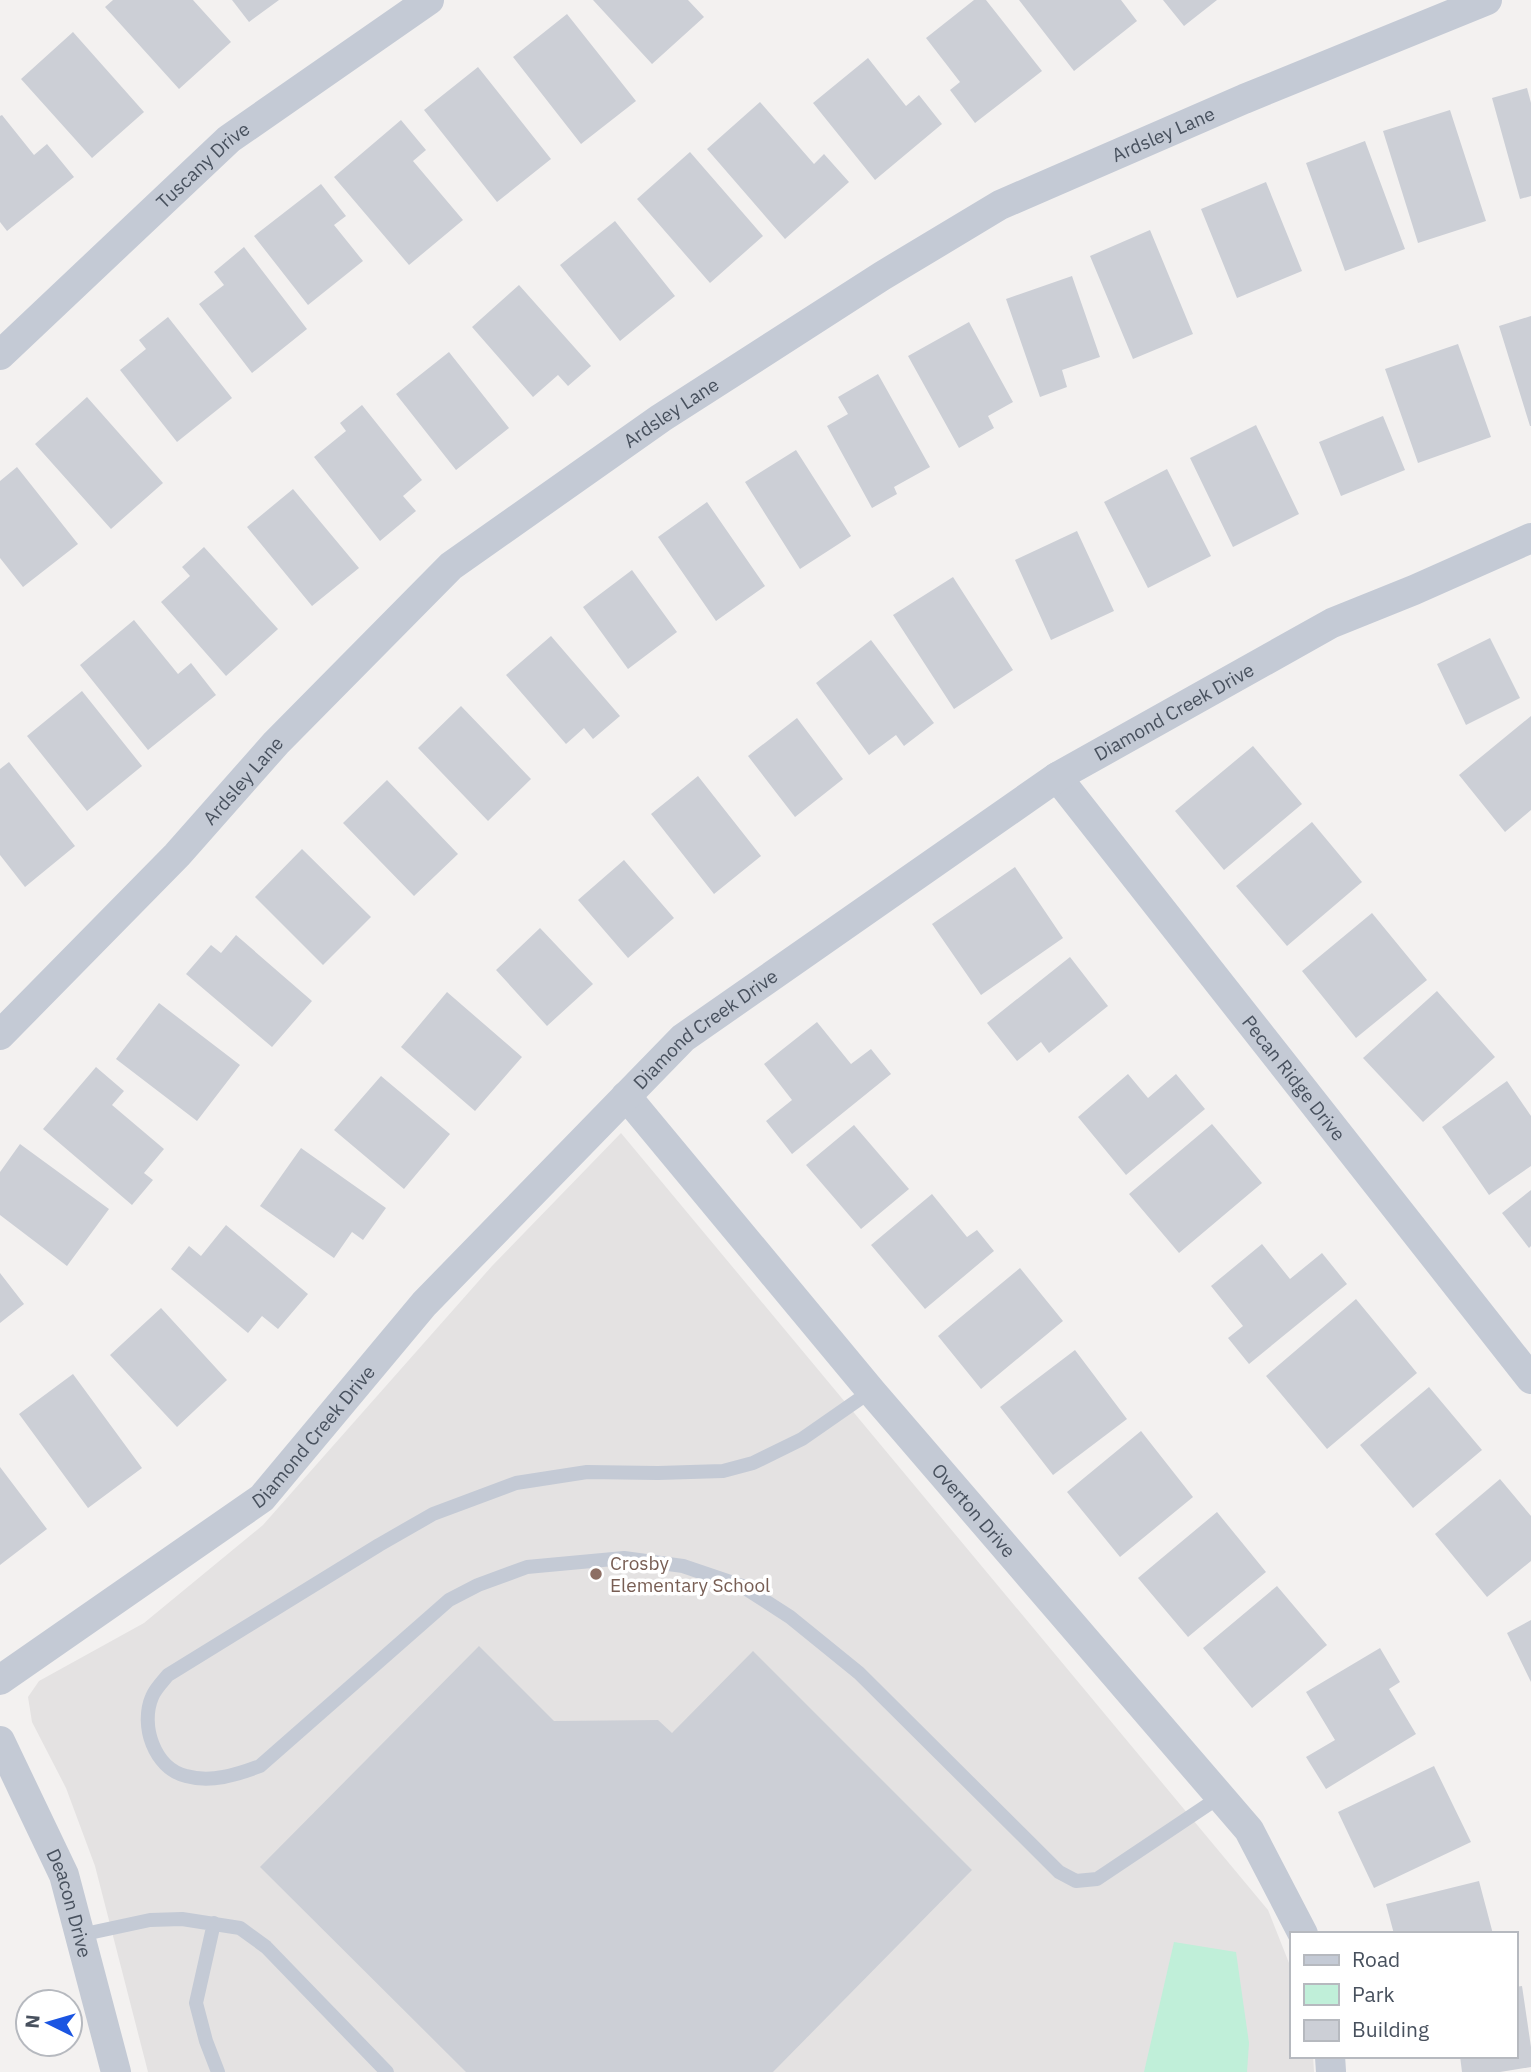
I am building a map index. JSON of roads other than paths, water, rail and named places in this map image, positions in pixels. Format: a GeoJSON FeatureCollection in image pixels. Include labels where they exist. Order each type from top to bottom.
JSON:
{"type":"FeatureCollection","features":[{"type":"Feature","properties":{"kind":"street","name":"Tuscany Drive"},"geometry":{"type":"LineString","coordinates":[[0,355],[229,139],[429,0]]}},
{"type":"Feature","properties":{"kind":"street","name":"Ardsley Lane"},"geometry":{"type":"LineString","coordinates":[[0,1035],[177,855],[276,743],[451,566],[661,418],[1000,205],[1244,99],[1487,0]]}},
{"type":"Feature","properties":{"kind":"street","name":"Diamond Creek Drive"},"geometry":{"type":"LineString","coordinates":[[0,1680],[262,1498],[424,1304],[682,1038],[1057,777],[1332,623],[1531,538]]}},
{"type":"Feature","properties":{"kind":"street","name":"Pecan Ridge Drive"},"geometry":{"type":"LineString","coordinates":[[1057,777],[1531,1378]]}},
{"type":"Feature","properties":{"kind":"street","name":"Overton Drive"},"geometry":{"type":"LineString","coordinates":[[626,1096],[871,1391],[1250,1830],[1302,1932]]}},
{"type":"Feature","properties":{"kind":"street","name":"Deacon Drive"},"geometry":{"type":"LineString","coordinates":[[0,1741],[64,1875],[116,2072]]}},
{"type":"Feature","properties":{"kind":"lane"},"geometry":{"type":"LineString","coordinates":[[871,1391],[802,1439],[753,1463],[723,1471],[587,1472],[516,1483],[433,1514],[167,1675],[152,1697],[146,1727],[156,1751],[170,1770],[186,1777],[212,1779],[240,1774],[260,1766],[449,1601],[478,1585],[527,1567],[624,1559],[682,1566],[742,1586],[790,1617],[859,1673],[1059,1872],[1076,1881],[1097,1879],[1221,1796]]}},
{"type":"Feature","properties":{"kind":"lane"},"geometry":{"type":"LineString","coordinates":[[80,1935],[150,1920],[182,1919],[240,1928],[266,1947],[387,2072]]}},
{"type":"Feature","properties":{"kind":"lane"},"geometry":{"type":"LineString","coordinates":[[214,1923],[196,2003],[218,2072]]}},
{"type":"Feature","properties":{"kind":"place","name":"Crosby Elementary School"},"geometry":{"type":"Point","coordinates":[596,1574]}}]}
